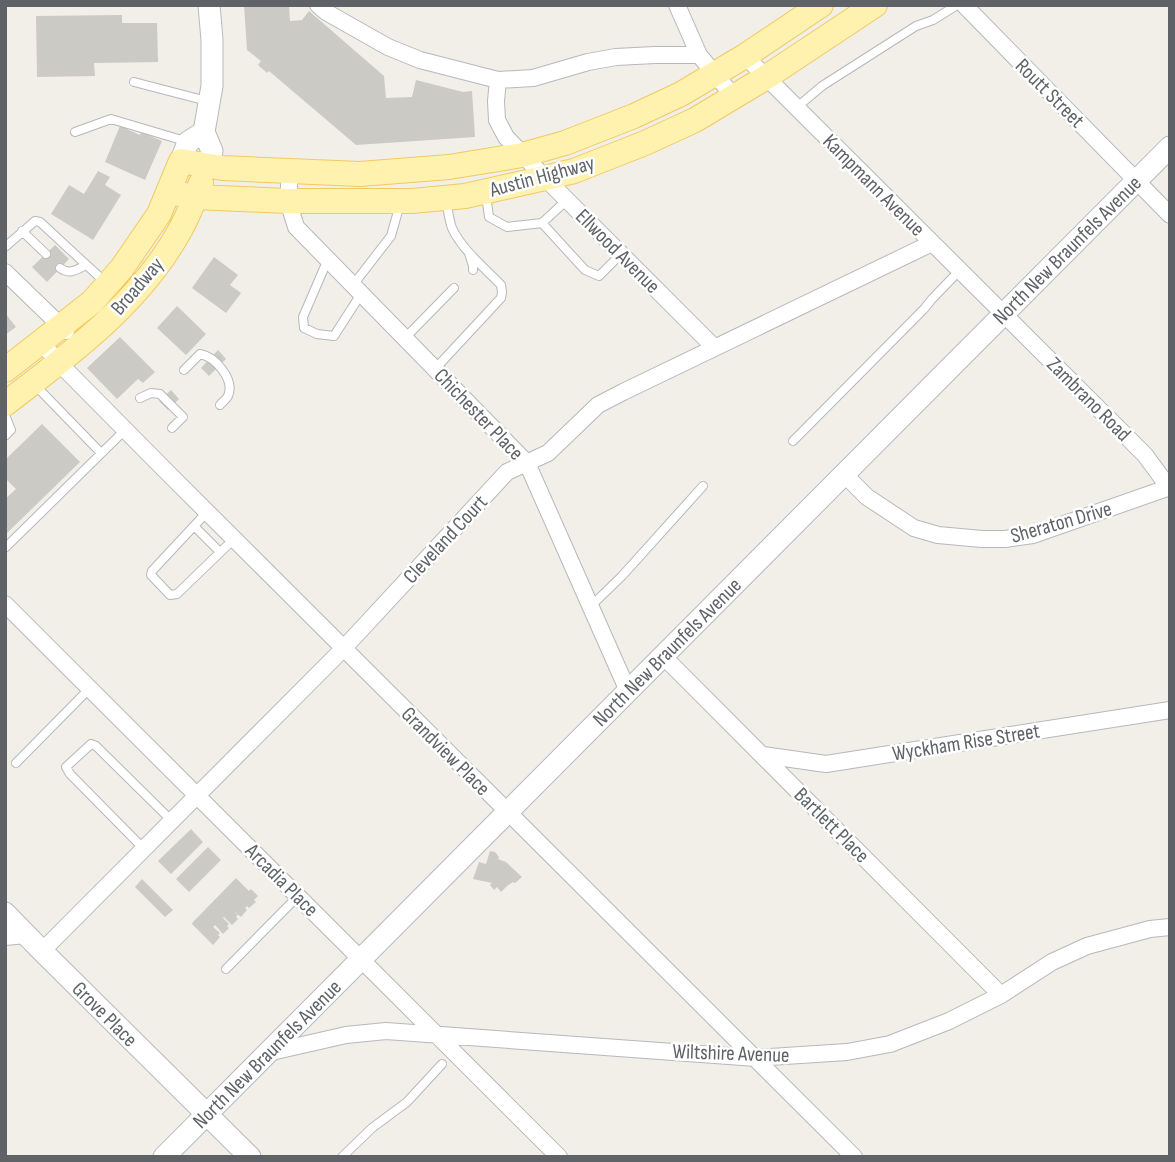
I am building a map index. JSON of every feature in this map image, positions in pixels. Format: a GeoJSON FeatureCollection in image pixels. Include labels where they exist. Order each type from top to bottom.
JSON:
{"type":"FeatureCollection","features":[{"type":"Feature","properties":{"kind":"main road","name":"Austin Highway"},"geometry":{"type":"LineString","coordinates":[[191,145],[208,166],[289,172],[360,174],[406,171],[523,155],[565,143],[681,94],[707,65],[745,56],[821,5]]}},
{"type":"Feature","properties":{"kind":"main road","name":"Austin Highway"},"geometry":{"type":"LineString","coordinates":[[169,192],[195,197],[288,201],[401,201],[485,192],[574,171],[695,120],[765,78],[875,5]]}},
{"type":"Feature","properties":{"kind":"main road","name":"Broadway"},"geometry":{"type":"LineString","coordinates":[[5,370],[92,302],[122,268],[159,214],[191,145]]}},
{"type":"Feature","properties":{"kind":"main road","name":"Broadway"},"geometry":{"type":"LineString","coordinates":[[5,404],[79,346],[113,316],[143,283],[180,232],[208,166]]}},
{"type":"Feature","properties":{"kind":"street","name":"Broadway"},"geometry":{"type":"LineString","coordinates":[[191,145],[210,102],[212,40],[209,5]]}},
{"type":"Feature","properties":{"kind":"street"},"geometry":{"type":"LineString","coordinates":[[677,5],[707,65],[734,97]]}},
{"type":"Feature","properties":{"kind":"street"},"geometry":{"type":"LineString","coordinates":[[769,40],[802,5]]}},
{"type":"Feature","properties":{"kind":"street","name":"Routt Street"},"geometry":{"type":"LineString","coordinates":[[964,5],[1170,215]]}},
{"type":"Feature","properties":{"kind":"street"},"geometry":{"type":"LineString","coordinates":[[325,7],[388,47],[420,60],[498,80],[533,78],[616,57],[655,55],[707,65]]}},
{"type":"Feature","properties":{"kind":"street","name":"Kampmann Avenue"},"geometry":{"type":"LineString","coordinates":[[745,56],[1004,314]]}},
{"type":"Feature","properties":{"kind":"street","name":"Ellwood Avenue"},"geometry":{"type":"LineString","coordinates":[[498,80],[497,120],[506,137],[714,347]]}},
{"type":"Feature","properties":{"kind":"street","name":"North New Braunfels Avenue"},"geometry":{"type":"LineString","coordinates":[[164,1157],[1170,147]]}},
{"type":"Feature","properties":{"kind":"street","name":"Chichester Place"},"geometry":{"type":"LineString","coordinates":[[289,172],[288,201],[296,227],[527,463],[628,691]]}},
{"type":"Feature","properties":{"kind":"street","name":"Cleveland Court"},"geometry":{"type":"LineString","coordinates":[[41,951],[343,649],[507,472],[548,453],[598,405],[932,243]]}},
{"type":"Feature","properties":{"kind":"street"},"geometry":{"type":"LineString","coordinates":[[5,272],[62,326],[79,346]]}},
{"type":"Feature","properties":{"kind":"street","name":"Zambrano Road"},"geometry":{"type":"LineString","coordinates":[[1004,314],[1145,455],[1169,488]]}},
{"type":"Feature","properties":{"kind":"street","name":"Grandview Place"},"geometry":{"type":"LineString","coordinates":[[41,342],[343,649],[854,1157]]}},
{"type":"Feature","properties":{"kind":"street","name":"Sheraton Drive"},"geometry":{"type":"LineString","coordinates":[[844,474],[867,497],[914,528],[938,536],[982,539],[1032,535],[1169,488]]}},
{"type":"Feature","properties":{"kind":"street","name":"Arcadia Place"},"geometry":{"type":"LineString","coordinates":[[5,604],[559,1157]]}},
{"type":"Feature","properties":{"kind":"street","name":"Bartlett Place"},"geometry":{"type":"LineString","coordinates":[[663,656],[1001,995]]}},
{"type":"Feature","properties":{"kind":"street","name":"Wyckham Rise Street"},"geometry":{"type":"LineString","coordinates":[[762,755],[826,764],[1170,710]]}},
{"type":"Feature","properties":{"kind":"street","name":"Grove Place"},"geometry":{"type":"LineString","coordinates":[[5,913],[21,928],[15,936],[41,951],[250,1157]]}},
{"type":"Feature","properties":{"kind":"street","name":"Wiltshire Avenue"},"geometry":{"type":"LineString","coordinates":[[267,1053],[346,1035],[387,1031],[756,1058],[847,1052],[890,1044],[949,1021],[1001,995],[1052,962],[1087,946],[1150,929],[1170,927]]}},
{"type":"Feature","properties":{"kind":"lane"},"geometry":{"type":"LineString","coordinates":[[796,108],[822,86],[916,26],[933,20],[957,5]]}},
{"type":"Feature","properties":{"kind":"lane"},"geometry":{"type":"LineString","coordinates":[[134,82],[210,102]]}},
{"type":"Feature","properties":{"kind":"lane"},"geometry":{"type":"LineString","coordinates":[[75,132],[111,119],[191,145]]}},
{"type":"Feature","properties":{"kind":"lane"},"geometry":{"type":"LineString","coordinates":[[485,192],[489,217],[507,227],[542,223],[567,200]]}},
{"type":"Feature","properties":{"kind":"lane"},"geometry":{"type":"LineString","coordinates":[[435,369],[501,298],[502,292],[501,285],[455,234],[450,225],[445,197]]}},
{"type":"Feature","properties":{"kind":"lane"},"geometry":{"type":"LineString","coordinates":[[328,259],[303,317],[304,328],[317,334],[334,336],[357,289],[391,236],[401,201]]}},
{"type":"Feature","properties":{"kind":"lane"},"geometry":{"type":"LineString","coordinates":[[5,247],[35,221],[40,222],[107,285]]}},
{"type":"Feature","properties":{"kind":"lane"},"geometry":{"type":"LineString","coordinates":[[542,223],[586,270],[599,275],[621,254]]}},
{"type":"Feature","properties":{"kind":"lane"},"geometry":{"type":"LineString","coordinates":[[22,231],[46,254]]}},
{"type":"Feature","properties":{"kind":"lane"},"geometry":{"type":"LineString","coordinates":[[468,251],[473,270]]}},
{"type":"Feature","properties":{"kind":"lane"},"geometry":{"type":"LineString","coordinates":[[60,268],[71,273],[86,265]]}},
{"type":"Feature","properties":{"kind":"lane"},"geometry":{"type":"LineString","coordinates":[[793,441],[960,270]]}},
{"type":"Feature","properties":{"kind":"lane"},"geometry":{"type":"LineString","coordinates":[[405,338],[454,288]]}},
{"type":"Feature","properties":{"kind":"lane"},"geometry":{"type":"LineString","coordinates":[[184,370],[200,355],[207,356],[223,370],[229,384],[228,396],[220,405]]}},
{"type":"Feature","properties":{"kind":"lane"},"geometry":{"type":"LineString","coordinates":[[33,383],[101,453]]}},
{"type":"Feature","properties":{"kind":"lane"},"geometry":{"type":"LineString","coordinates":[[140,398],[151,393],[160,394],[183,417],[172,428]]}},
{"type":"Feature","properties":{"kind":"lane"},"geometry":{"type":"LineString","coordinates":[[5,415],[11,430],[5,436]]}},
{"type":"Feature","properties":{"kind":"lane"},"geometry":{"type":"LineString","coordinates":[[5,548],[126,429]]}},
{"type":"Feature","properties":{"kind":"lane"},"geometry":{"type":"LineString","coordinates":[[591,606],[622,576],[703,486]]}},
{"type":"Feature","properties":{"kind":"lane"},"geometry":{"type":"LineString","coordinates":[[207,512],[152,570],[151,575],[160,585],[170,595],[177,594],[234,539]]}},
{"type":"Feature","properties":{"kind":"lane"},"geometry":{"type":"LineString","coordinates":[[194,526],[220,552]]}},
{"type":"Feature","properties":{"kind":"lane"},"geometry":{"type":"LineString","coordinates":[[16,763],[90,688]]}},
{"type":"Feature","properties":{"kind":"lane"},"geometry":{"type":"LineString","coordinates":[[144,849],[66,767],[90,744],[96,746],[172,821]]}},
{"type":"Feature","properties":{"kind":"lane"},"geometry":{"type":"LineString","coordinates":[[226,969],[298,895]]}},
{"type":"Feature","properties":{"kind":"lane"},"geometry":{"type":"LineString","coordinates":[[342,1157],[372,1128],[407,1102],[442,1064]]}},
{"type":"Feature","properties":{"kind":"building"},"geometry":{"type":"Polygon","coordinates":[[[244,5],[289,5],[290,21],[302,20],[309,11],[384,76],[386,98],[412,97],[416,80],[463,92],[472,91],[475,137],[356,145],[269,71],[267,73],[258,65],[261,61],[247,50],[244,5]]]}},
{"type":"Feature","properties":{"kind":"building"},"geometry":{"type":"Polygon","coordinates":[[[122,15],[122,23],[157,23],[158,62],[94,63],[95,76],[37,77],[36,16],[122,15]]]}},
{"type":"Feature","properties":{"kind":"building"},"geometry":{"type":"Polygon","coordinates":[[[120,126],[162,141],[145,180],[105,162],[120,126]]]}},
{"type":"Feature","properties":{"kind":"building"},"geometry":{"type":"Polygon","coordinates":[[[98,171],[110,177],[105,185],[121,195],[93,240],[51,214],[69,185],[84,194],[98,171]]]}},
{"type":"Feature","properties":{"kind":"building"},"geometry":{"type":"Polygon","coordinates":[[[55,245],[69,259],[47,282],[32,267],[55,245]]]}},
{"type":"Feature","properties":{"kind":"building"},"geometry":{"type":"Polygon","coordinates":[[[214,257],[238,275],[230,285],[241,293],[226,313],[192,288],[214,257]]]}},
{"type":"Feature","properties":{"kind":"building"},"geometry":{"type":"Polygon","coordinates":[[[177,306],[206,334],[186,355],[157,328],[177,306]]]}},
{"type":"Feature","properties":{"kind":"building"},"geometry":{"type":"Polygon","coordinates":[[[5,313],[16,327],[5,335],[5,313]]]}},
{"type":"Feature","properties":{"kind":"building"},"geometry":{"type":"Polygon","coordinates":[[[120,337],[155,372],[143,383],[138,379],[117,399],[87,368],[120,337]]]}},
{"type":"Feature","properties":{"kind":"building"},"geometry":{"type":"Polygon","coordinates":[[[218,350],[226,359],[209,376],[201,368],[218,350]]]}},
{"type":"Feature","properties":{"kind":"building"},"geometry":{"type":"Polygon","coordinates":[[[171,390],[179,399],[168,410],[159,401],[171,390]]]}},
{"type":"Feature","properties":{"kind":"building"},"geometry":{"type":"Polygon","coordinates":[[[42,424],[80,462],[5,535],[5,499],[16,489],[5,478],[5,460],[42,424]]]}},
{"type":"Feature","properties":{"kind":"building"},"geometry":{"type":"Polygon","coordinates":[[[191,829],[203,842],[171,874],[158,861],[191,829]]]}},
{"type":"Feature","properties":{"kind":"building"},"geometry":{"type":"Polygon","coordinates":[[[208,847],[221,860],[189,892],[176,879],[208,847]]]}},
{"type":"Feature","properties":{"kind":"building"},"geometry":{"type":"Polygon","coordinates":[[[490,851],[495,852],[498,859],[506,862],[522,877],[501,892],[497,887],[494,890],[490,885],[492,883],[473,879],[479,862],[486,864],[490,851]]]}},
{"type":"Feature","properties":{"kind":"building"},"geometry":{"type":"Polygon","coordinates":[[[236,878],[258,896],[254,900],[256,902],[245,908],[247,910],[241,917],[233,910],[238,919],[232,925],[224,917],[229,928],[223,934],[215,925],[213,927],[220,933],[220,937],[213,945],[192,924],[236,878]]]}},
{"type":"Feature","properties":{"kind":"building"},"geometry":{"type":"Polygon","coordinates":[[[142,879],[173,910],[165,917],[135,887],[142,879]]]}}]}
